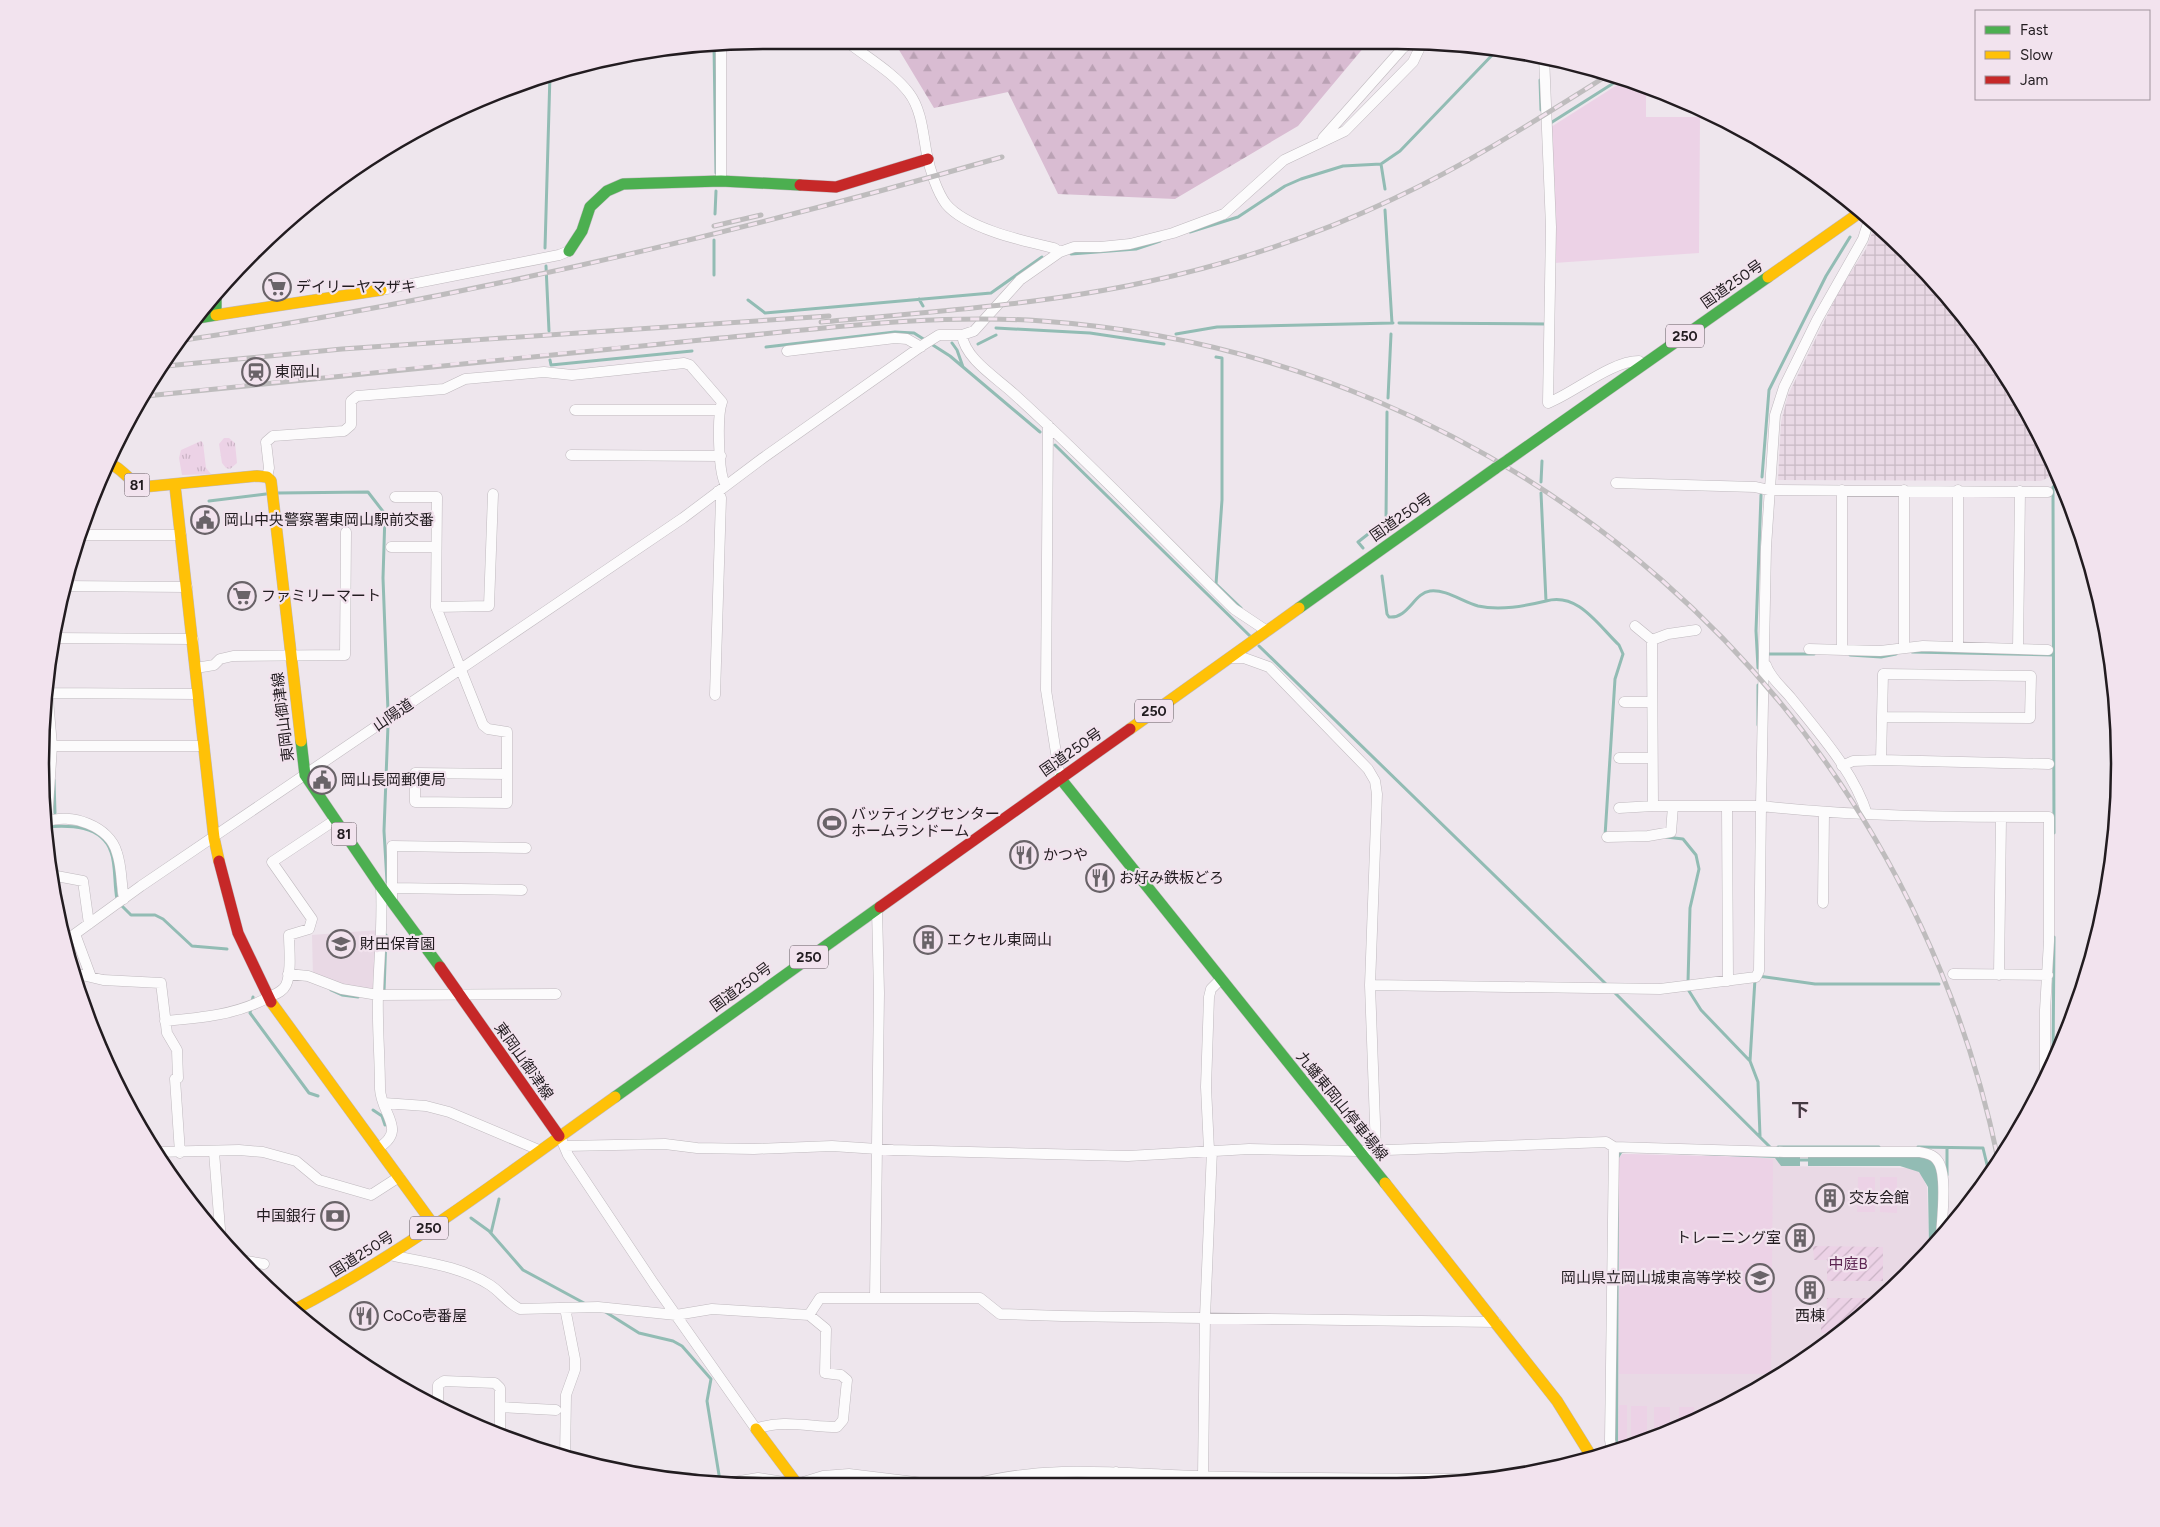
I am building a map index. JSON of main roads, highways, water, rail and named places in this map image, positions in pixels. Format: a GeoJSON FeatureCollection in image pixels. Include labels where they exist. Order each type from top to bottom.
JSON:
{"type":"FeatureCollection","features":[{"type":"Feature","properties":{"kind":"main road"},"geometry":{"type":"LineString","coordinates":[[569,251],[582,231],[590,207],[601,195],[616,186],[635,182],[721,182],[836,187],[928,159]]}},
{"type":"Feature","properties":{"kind":"main road","name":"国道250号"},"geometry":{"type":"LineString","coordinates":[[299,1307],[394,1256],[433,1224],[539,1150],[562,1141],[877,909],[1060,778],[1855,215]]}},
{"type":"Feature","properties":{"kind":"main road"},"geometry":{"type":"LineString","coordinates":[[205,317],[381,290]]}},
{"type":"Feature","properties":{"kind":"main road"},"geometry":{"type":"LineString","coordinates":[[216,304],[216,315]]}},
{"type":"Feature","properties":{"kind":"main road","name":"81"},"geometry":{"type":"LineString","coordinates":[[114,465],[122,467],[132,482],[139,486],[175,486]]}},
{"type":"Feature","properties":{"kind":"main road","name":"東岡山御津線"},"geometry":{"type":"LineString","coordinates":[[175,486],[257,476],[267,477],[273,487],[306,775],[334,820],[388,891],[562,1141]]}},
{"type":"Feature","properties":{"kind":"main road"},"geometry":{"type":"LineString","coordinates":[[175,486],[214,838],[225,890],[238,933],[268,998],[433,1224]]}},
{"type":"Feature","properties":{"kind":"main road","name":"九蟠東岡山停車場線"},"geometry":{"type":"LineString","coordinates":[[1060,778],[1496,1322],[1557,1401],[1588,1452]]}},
{"type":"Feature","properties":{"kind":"main road"},"geometry":{"type":"LineString","coordinates":[[756,1429],[793,1478]]}},
{"type":"Feature","properties":{"kind":"waterway"},"geometry":{"type":"LineString","coordinates":[[714,50],[716,173]]}},
{"type":"Feature","properties":{"kind":"waterway"},"geometry":{"type":"LineString","coordinates":[[1190,232],[1238,217],[1285,186],[1301,179],[1343,166],[1381,164],[1400,151],[1492,55]]}},
{"type":"Feature","properties":{"kind":"waterway"},"geometry":{"type":"LineString","coordinates":[[1540,80],[1541,110]]}},
{"type":"Feature","properties":{"kind":"waterway"},"geometry":{"type":"LineString","coordinates":[[545,248],[550,82]]}},
{"type":"Feature","properties":{"kind":"waterway"},"geometry":{"type":"LineString","coordinates":[[1549,124],[1614,83]]}},
{"type":"Feature","properties":{"kind":"waterway"},"geometry":{"type":"LineString","coordinates":[[1381,164],[1385,189]]}},
{"type":"Feature","properties":{"kind":"waterway"},"geometry":{"type":"LineString","coordinates":[[715,214],[716,191]]}},
{"type":"Feature","properties":{"kind":"waterway"},"geometry":{"type":"LineString","coordinates":[[1385,210],[1392,323]]}},
{"type":"Feature","properties":{"kind":"waterway"},"geometry":{"type":"LineString","coordinates":[[1762,477],[1769,390],[1826,276],[1850,237]]}},
{"type":"Feature","properties":{"kind":"waterway"},"geometry":{"type":"LineString","coordinates":[[714,240],[714,275]]}},
{"type":"Feature","properties":{"kind":"waterway"},"geometry":{"type":"LineString","coordinates":[[1071,254],[1136,249],[1160,241]]}},
{"type":"Feature","properties":{"kind":"waterway"},"geometry":{"type":"LineString","coordinates":[[748,300],[765,313],[991,293],[1042,257]]}},
{"type":"Feature","properties":{"kind":"waterway"},"geometry":{"type":"LineString","coordinates":[[546,266],[549,331]]}},
{"type":"Feature","properties":{"kind":"waterway"},"geometry":{"type":"LineString","coordinates":[[919,299],[923,306]]}},
{"type":"Feature","properties":{"kind":"waterway"},"geometry":{"type":"LineString","coordinates":[[1176,334],[1217,327],[1393,323]]}},
{"type":"Feature","properties":{"kind":"waterway"},"geometry":{"type":"LineString","coordinates":[[1399,323],[1546,324],[1546,326]]}},
{"type":"Feature","properties":{"kind":"waterway"},"geometry":{"type":"LineString","coordinates":[[996,328],[1090,333],[1164,344]]}},
{"type":"Feature","properties":{"kind":"waterway"},"geometry":{"type":"LineString","coordinates":[[766,347],[895,332],[914,333],[950,356],[1040,432]]}},
{"type":"Feature","properties":{"kind":"waterway"},"geometry":{"type":"LineString","coordinates":[[1388,398],[1391,334]]}},
{"type":"Feature","properties":{"kind":"waterway"},"geometry":{"type":"LineString","coordinates":[[978,344],[996,335]]}},
{"type":"Feature","properties":{"kind":"waterway"},"geometry":{"type":"LineString","coordinates":[[952,343],[957,350],[963,367]]}},
{"type":"Feature","properties":{"kind":"waterway"},"geometry":{"type":"LineString","coordinates":[[550,360],[551,365],[692,351]]}},
{"type":"Feature","properties":{"kind":"waterway"},"geometry":{"type":"LineString","coordinates":[[1216,357],[1222,358],[1222,500],[1216,584],[1241,608]]}},
{"type":"Feature","properties":{"kind":"waterway"},"geometry":{"type":"LineString","coordinates":[[1363,548],[1358,542],[1386,520],[1387,412]]}},
{"type":"Feature","properties":{"kind":"waterway"},"geometry":{"type":"LineString","coordinates":[[1055,445],[1250,636]]}},
{"type":"Feature","properties":{"kind":"waterway"},"geometry":{"type":"LineString","coordinates":[[1541,482],[1542,461]]}},
{"type":"Feature","properties":{"kind":"waterway"},"geometry":{"type":"LineString","coordinates":[[2054,833],[2053,487],[2055,486]]}},
{"type":"Feature","properties":{"kind":"waterway"},"geometry":{"type":"LineString","coordinates":[[278,493],[368,492],[385,514],[383,578],[388,711]]}},
{"type":"Feature","properties":{"kind":"waterway"},"geometry":{"type":"LineString","coordinates":[[1541,493],[1546,601],[1557,599],[1568,601],[1587,612],[1619,645],[1623,654],[1615,679],[1605,836]]}},
{"type":"Feature","properties":{"kind":"waterway"},"geometry":{"type":"LineString","coordinates":[[209,501],[266,494]]}},
{"type":"Feature","properties":{"kind":"waterway"},"geometry":{"type":"LineString","coordinates":[[1758,668],[1756,631],[1761,495]]}},
{"type":"Feature","properties":{"kind":"waterway"},"geometry":{"type":"LineString","coordinates":[[1382,576],[1389,617],[1396,617],[1401,614],[1420,596],[1430,591],[1442,592],[1478,606],[1495,608],[1530,605],[1546,601]]}},
{"type":"Feature","properties":{"kind":"waterway"},"geometry":{"type":"LineString","coordinates":[[1259,646],[1607,985]]}},
{"type":"Feature","properties":{"kind":"waterway"},"geometry":{"type":"LineString","coordinates":[[1912,652],[2053,655]]}},
{"type":"Feature","properties":{"kind":"waterway"},"geometry":{"type":"LineString","coordinates":[[1769,654],[1814,654]]}},
{"type":"Feature","properties":{"kind":"waterway"},"geometry":{"type":"LineString","coordinates":[[1850,655],[1881,657],[1896,654]]}},
{"type":"Feature","properties":{"kind":"waterway"},"geometry":{"type":"LineString","coordinates":[[1758,685],[1758,725]]}},
{"type":"Feature","properties":{"kind":"waterway"},"geometry":{"type":"LineString","coordinates":[[387,882],[384,831],[388,725]]}},
{"type":"Feature","properties":{"kind":"waterway"},"geometry":{"type":"LineString","coordinates":[[54,780],[55,813]]}},
{"type":"Feature","properties":{"kind":"waterway"},"geometry":{"type":"LineString","coordinates":[[52,827],[65,826],[84,829],[100,836],[107,843],[113,857],[117,899]]}},
{"type":"Feature","properties":{"kind":"waterway"},"geometry":{"type":"LineString","coordinates":[[1666,837],[1683,839],[1696,855],[1699,869],[1690,908],[1688,982]]}},
{"type":"Feature","properties":{"kind":"waterway"},"geometry":{"type":"LineString","coordinates":[[122,906],[131,915],[155,915],[163,919],[192,946],[227,949]]}},
{"type":"Feature","properties":{"kind":"waterway"},"geometry":{"type":"LineString","coordinates":[[384,992],[386,935]]}},
{"type":"Feature","properties":{"kind":"waterway"},"geometry":{"type":"LineString","coordinates":[[2053,1046],[2054,937]]}},
{"type":"Feature","properties":{"kind":"waterway"},"geometry":{"type":"LineString","coordinates":[[1758,976],[1815,984],[1939,984]]}},
{"type":"Feature","properties":{"kind":"waterway"},"geometry":{"type":"LineString","coordinates":[[1755,979],[1750,1061],[1758,1082],[1760,1136]]}},
{"type":"Feature","properties":{"kind":"waterway"},"geometry":{"type":"LineString","coordinates":[[331,990],[342,995],[358,997]]}},
{"type":"Feature","properties":{"kind":"waterway"},"geometry":{"type":"LineString","coordinates":[[1689,991],[1701,1010],[1749,1060]]}},
{"type":"Feature","properties":{"kind":"waterway"},"geometry":{"type":"LineString","coordinates":[[1614,992],[1772,1149]]}},
{"type":"Feature","properties":{"kind":"waterway"},"geometry":{"type":"LineString","coordinates":[[253,997],[250,1013],[309,1093],[318,1096]]}},
{"type":"Feature","properties":{"kind":"waterway"},"geometry":{"type":"LineString","coordinates":[[373,1110],[382,1116],[385,1125]]}},
{"type":"Feature","properties":{"kind":"waterway"},"geometry":{"type":"LineString","coordinates":[[1778,1147],[1879,1147]]}},
{"type":"Feature","properties":{"kind":"waterway"},"geometry":{"type":"LineString","coordinates":[[1918,1147],[1983,1148],[1987,1166]]}},
{"type":"Feature","properties":{"kind":"waterway"},"geometry":{"type":"LineString","coordinates":[[1947,1148],[1947,1175]]}},
{"type":"Feature","properties":{"kind":"waterway"},"geometry":{"type":"LineString","coordinates":[[1796,1160],[1810,1160]]}},
{"type":"Feature","properties":{"kind":"waterway"},"geometry":{"type":"LineString","coordinates":[[491,1233],[499,1199]]}},
{"type":"Feature","properties":{"kind":"waterway"},"geometry":{"type":"LineString","coordinates":[[471,1218],[489,1231],[523,1270],[584,1303]]}},
{"type":"Feature","properties":{"kind":"waterway"},"geometry":{"type":"LineString","coordinates":[[604,1311],[639,1333],[673,1341],[682,1346],[711,1379],[707,1401],[719,1477]]}},
{"type":"Feature","properties":{"kind":"railway"},"geometry":{"type":"LineString","coordinates":[[821,322],[984,307],[1066,297],[1178,275],[1240,258],[1303,237],[1393,199],[1448,171],[1502,140],[1601,79]]}},
{"type":"Feature","properties":{"kind":"railway"},"geometry":{"type":"LineString","coordinates":[[188,339],[390,305],[596,262],[800,212],[1002,157]]}},
{"type":"Feature","properties":{"kind":"railway"},"geometry":{"type":"LineString","coordinates":[[714,226],[761,215]]}},
{"type":"Feature","properties":{"kind":"railway"},"geometry":{"type":"LineString","coordinates":[[169,366],[342,349],[829,316]]}},
{"type":"Feature","properties":{"kind":"railway"},"geometry":{"type":"LineString","coordinates":[[151,395],[828,327],[914,321],[999,319],[1042,321],[1214,348],[1377,401],[1526,479],[1661,579],[1778,700],[1875,838],[1949,992],[1996,1153]]}},
{"type":"Feature","properties":{"kind":"place","name":"デイリーヤマザキ"},"geometry":{"type":"Point","coordinates":[277,287]}},
{"type":"Feature","properties":{"kind":"place","name":"東岡山"},"geometry":{"type":"Point","coordinates":[256,372]}},
{"type":"Feature","properties":{"kind":"place","name":"岡山中央警察署東岡山駅前交番"},"geometry":{"type":"Point","coordinates":[205,520]}},
{"type":"Feature","properties":{"kind":"place","name":"ファミリーマート"},"geometry":{"type":"Point","coordinates":[242,596]}},
{"type":"Feature","properties":{"kind":"place","name":"岡山長岡郵便局"},"geometry":{"type":"Point","coordinates":[322,780]}},
{"type":"Feature","properties":{"kind":"place","name":"バッティングセンター ホームランドーム"},"geometry":{"type":"Point","coordinates":[832,823]}},
{"type":"Feature","properties":{"kind":"place","name":"かつや"},"geometry":{"type":"Point","coordinates":[1024,855]}},
{"type":"Feature","properties":{"kind":"place","name":"お好み鉄板どろ"},"geometry":{"type":"Point","coordinates":[1100,878]}},
{"type":"Feature","properties":{"kind":"place","name":"エクセル東岡山"},"geometry":{"type":"Point","coordinates":[928,940]}},
{"type":"Feature","properties":{"kind":"place","name":"財田保育園"},"geometry":{"type":"Point","coordinates":[341,944]}},
{"type":"Feature","properties":{"kind":"place","name":"交友会館"},"geometry":{"type":"Point","coordinates":[1830,1198]}},
{"type":"Feature","properties":{"kind":"place","name":"中国銀行"},"geometry":{"type":"Point","coordinates":[335,1216]}},
{"type":"Feature","properties":{"kind":"place","name":"トレーニング室"},"geometry":{"type":"Point","coordinates":[1800,1238]}},
{"type":"Feature","properties":{"kind":"place","name":"岡山県立岡山城東高等学校"},"geometry":{"type":"Point","coordinates":[1760,1278]}},
{"type":"Feature","properties":{"kind":"place","name":"西棟"},"geometry":{"type":"Point","coordinates":[1810,1290]}},
{"type":"Feature","properties":{"kind":"place","name":"CoCo壱番屋"},"geometry":{"type":"Point","coordinates":[364,1316]}},
{"type":"Feature","properties":{"kind":"district","name":"下"},"geometry":{"type":"Point","coordinates":[1800,1110]}},
{"type":"Feature","properties":{"kind":"park label","name":"中庭B"},"geometry":{"type":"Point","coordinates":[1848,1264]}}]}
